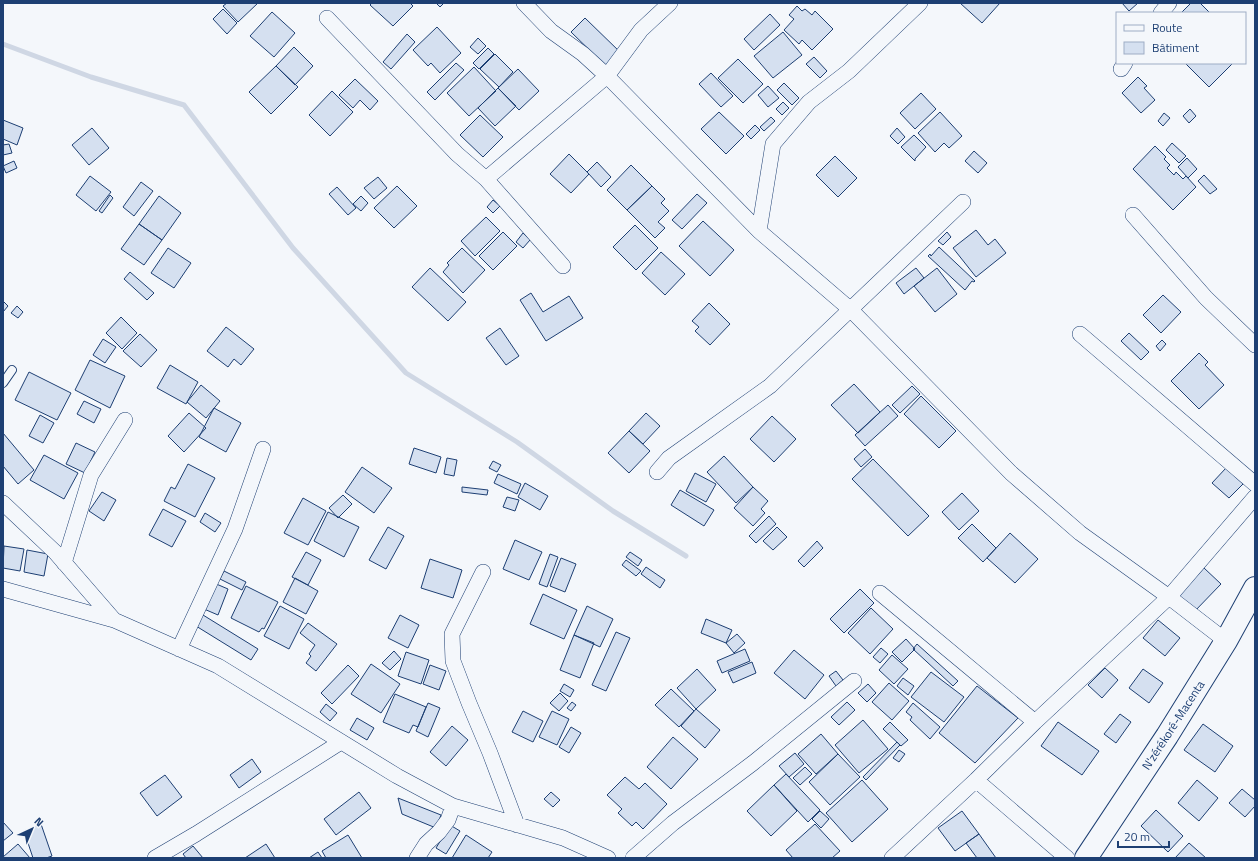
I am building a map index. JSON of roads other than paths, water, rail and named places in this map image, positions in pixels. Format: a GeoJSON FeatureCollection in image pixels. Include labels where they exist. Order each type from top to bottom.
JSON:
{"type":"FeatureCollection","features":[{"type":"Feature","properties":{"kind":"highway","name":"N'zérékoré-Macenta"},"geometry":{"type":"LineString","coordinates":[[1086,858],[1167,736],[1226,641],[1255,588]]}},
{"type":"Feature","properties":{"kind":"street"},"geometry":{"type":"LineString","coordinates":[[524,3],[551,31],[583,54],[607,76],[759,231],[851,310],[1011,473],[1080,533],[1169,597],[1226,641]]}},
{"type":"Feature","properties":{"kind":"street"},"geometry":{"type":"LineString","coordinates":[[486,179],[607,76],[641,30],[670,3]]}},
{"type":"Feature","properties":{"kind":"street"},"geometry":{"type":"LineString","coordinates":[[759,231],[773,144],[809,102],[849,71],[920,3]]}},
{"type":"Feature","properties":{"kind":"street"},"geometry":{"type":"LineString","coordinates":[[1162,12],[1169,3]]}},
{"type":"Feature","properties":{"kind":"street"},"geometry":{"type":"LineString","coordinates":[[327,18],[457,154],[486,179],[563,266]]}},
{"type":"Feature","properties":{"kind":"street"},"geometry":{"type":"LineString","coordinates":[[657,472],[669,458],[770,386],[963,202]]}},
{"type":"Feature","properties":{"kind":"street"},"geometry":{"type":"LineString","coordinates":[[1133,215],[1206,298],[1255,345]]}},
{"type":"Feature","properties":{"kind":"street"},"geometry":{"type":"LineString","coordinates":[[1080,334],[1255,484]]}},
{"type":"Feature","properties":{"kind":"street"},"geometry":{"type":"LineString","coordinates":[[64,563],[91,475],[125,420]]}},
{"type":"Feature","properties":{"kind":"street"},"geometry":{"type":"LineString","coordinates":[[179,649],[236,528],[263,449]]}},
{"type":"Feature","properties":{"kind":"street"},"geometry":{"type":"LineString","coordinates":[[892,858],[1169,597],[1255,497]]}},
{"type":"Feature","properties":{"kind":"street"},"geometry":{"type":"LineString","coordinates":[[3,503],[55,552],[114,620]]}},
{"type":"Feature","properties":{"kind":"street"},"geometry":{"type":"LineString","coordinates":[[483,572],[452,634],[453,661],[517,825]]}},
{"type":"Feature","properties":{"kind":"street"},"geometry":{"type":"LineString","coordinates":[[3,589],[114,620],[218,666],[397,776],[452,806],[563,838],[608,858]]}},
{"type":"Feature","properties":{"kind":"street"},"geometry":{"type":"LineString","coordinates":[[880,593],[1035,722]]}},
{"type":"Feature","properties":{"kind":"street"},"geometry":{"type":"LineString","coordinates":[[633,858],[673,823],[753,763],[854,681]]}},
{"type":"Feature","properties":{"kind":"street"},"geometry":{"type":"LineString","coordinates":[[157,857],[203,830],[341,742]]}},
{"type":"Feature","properties":{"kind":"street"},"geometry":{"type":"LineString","coordinates":[[976,780],[1067,858]]}},
{"type":"Feature","properties":{"kind":"street"},"geometry":{"type":"LineString","coordinates":[[417,858],[426,844],[439,832],[448,820],[452,806]]}},
{"type":"Feature","properties":{"kind":"lane"},"geometry":{"type":"LineString","coordinates":[[3,383],[12,370]]}},
{"type":"Feature","properties":{"kind":"waterway"},"geometry":{"type":"LineString","coordinates":[[3,44],[91,77],[184,105],[293,248],[406,373],[517,442],[613,511],[686,556]]}}]}
